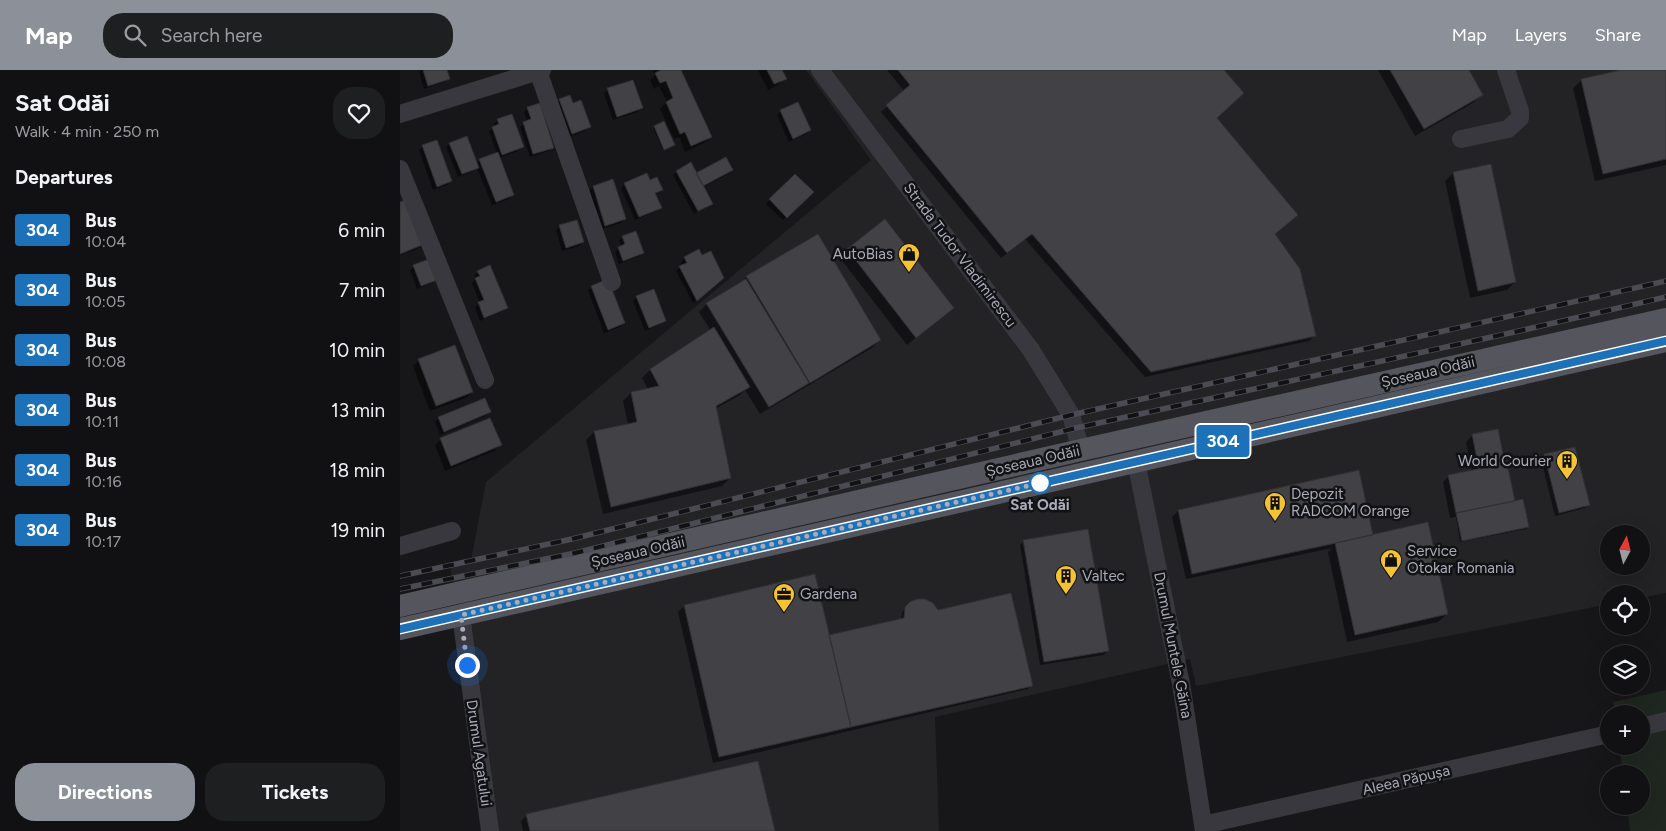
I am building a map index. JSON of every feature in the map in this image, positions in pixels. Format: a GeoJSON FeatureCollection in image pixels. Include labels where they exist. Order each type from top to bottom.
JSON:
{"type":"FeatureCollection","features":[{"type":"Feature","properties":{"kind":"main road","name":"Șoseaua Odăii"},"geometry":{"type":"LineString","coordinates":[[400,606],[1081,450],[1666,319]]}},
{"type":"Feature","properties":{"kind":"main road","name":"Șoseaua Odăii"},"geometry":{"type":"LineString","coordinates":[[400,629],[1666,341]]}},
{"type":"Feature","properties":{"kind":"street","name":"Strada Tudor Vladimirescu"},"geometry":{"type":"LineString","coordinates":[[820,70],[1031,350],[1071,415],[1081,450]]}},
{"type":"Feature","properties":{"kind":"street"},"geometry":{"type":"LineString","coordinates":[[1461,138],[1508,128],[1514,125],[1520,118],[1520,111],[1508,70]]}},
{"type":"Feature","properties":{"kind":"street"},"geometry":{"type":"LineString","coordinates":[[400,114],[540,71],[612,282]]}},
{"type":"Feature","properties":{"kind":"street"},"geometry":{"type":"LineString","coordinates":[[400,169],[485,380]]}},
{"type":"Feature","properties":{"kind":"street","name":"Drumul Muntele Găina"},"geometry":{"type":"LineString","coordinates":[[1136,461],[1181,684],[1204,828]]}},
{"type":"Feature","properties":{"kind":"street"},"geometry":{"type":"LineString","coordinates":[[400,546],[452,531]]}},
{"type":"Feature","properties":{"kind":"street","name":"Drumul Agatului"},"geometry":{"type":"LineString","coordinates":[[461,615],[490,831]]}},
{"type":"Feature","properties":{"kind":"street"},"geometry":{"type":"LineString","coordinates":[[1650,725],[1666,721]]}},
{"type":"Feature","properties":{"kind":"street","name":"Aleea Păpușa"},"geometry":{"type":"LineString","coordinates":[[1204,828],[1600,736]]}},
{"type":"Feature","properties":{"kind":"shaded area"},"geometry":{"type":"Polygon","coordinates":[[[806,70],[1666,70],[1666,593],[1650,596],[1650,585],[1600,585],[1600,606],[1196,686],[1190,659],[935,717],[939,831],[482,831],[450,565],[471,560],[486,482],[871,160],[806,70]]]}},
{"type":"Feature","properties":{"kind":"shaded area"},"geometry":{"type":"Polygon","coordinates":[[[1666,690],[1666,831],[1630,831],[1628,815],[1650,815],[1650,765],[1622,765],[1620,755],[1650,755],[1650,705],[1614,705],[1613,702],[1666,690]]]}},
{"type":"Feature","properties":{"kind":"building"},"geometry":{"type":"Polygon","coordinates":[[[423,70],[447,70],[450,79],[428,86],[423,70]]]}},
{"type":"Feature","properties":{"kind":"building"},"geometry":{"type":"Polygon","coordinates":[[[661,70],[681,70],[712,137],[691,146],[685,132],[680,134],[666,102],[673,98],[666,81],[660,83],[655,73],[661,70]]]}},
{"type":"Feature","properties":{"kind":"building"},"geometry":{"type":"Polygon","coordinates":[[[767,70],[782,70],[787,79],[774,84],[767,70]]]}},
{"type":"Feature","properties":{"kind":"building"},"geometry":{"type":"Polygon","coordinates":[[[898,70],[1224,70],[1244,93],[1217,118],[1298,215],[1275,234],[1300,269],[1316,336],[1151,372],[1032,234],[1007,253],[886,105],[910,85],[898,70]]]}},
{"type":"Feature","properties":{"kind":"building"},"geometry":{"type":"Polygon","coordinates":[[[1390,70],[1469,70],[1483,95],[1424,129],[1390,70]]]}},
{"type":"Feature","properties":{"kind":"building"},"geometry":{"type":"Polygon","coordinates":[[[1621,70],[1666,70],[1666,159],[1603,174],[1581,79],[1621,70]]]}},
{"type":"Feature","properties":{"kind":"building"},"geometry":{"type":"Polygon","coordinates":[[[633,80],[643,108],[617,117],[607,88],[633,80]]]}},
{"type":"Feature","properties":{"kind":"building"},"geometry":{"type":"Polygon","coordinates":[[[570,95],[573,103],[581,100],[591,127],[572,134],[559,99],[570,95]]]}},
{"type":"Feature","properties":{"kind":"building"},"geometry":{"type":"Polygon","coordinates":[[[798,102],[811,130],[793,139],[780,110],[798,102]]]}},
{"type":"Feature","properties":{"kind":"building"},"geometry":{"type":"Polygon","coordinates":[[[540,103],[554,148],[533,154],[523,122],[531,119],[527,107],[540,103]]]}},
{"type":"Feature","properties":{"kind":"building"},"geometry":{"type":"Polygon","coordinates":[[[512,114],[524,147],[502,155],[492,127],[499,124],[497,119],[512,114]]]}},
{"type":"Feature","properties":{"kind":"building"},"geometry":{"type":"Polygon","coordinates":[[[664,121],[675,145],[664,150],[654,126],[664,121]]]}},
{"type":"Feature","properties":{"kind":"building"},"geometry":{"type":"Polygon","coordinates":[[[467,136],[479,168],[462,174],[449,143],[467,136]]]}},
{"type":"Feature","properties":{"kind":"building"},"geometry":{"type":"Polygon","coordinates":[[[437,140],[452,181],[437,187],[422,145],[437,140]]]}},
{"type":"Feature","properties":{"kind":"building"},"geometry":{"type":"Polygon","coordinates":[[[498,152],[514,195],[496,202],[479,159],[498,152]]]}},
{"type":"Feature","properties":{"kind":"building"},"geometry":{"type":"Polygon","coordinates":[[[726,157],[733,170],[703,186],[696,173],[726,157]]]}},
{"type":"Feature","properties":{"kind":"building"},"geometry":{"type":"Polygon","coordinates":[[[691,162],[713,204],[698,211],[676,171],[691,162]]]}},
{"type":"Feature","properties":{"kind":"building"},"geometry":{"type":"Polygon","coordinates":[[[1491,164],[1516,282],[1478,291],[1453,172],[1491,164]]]}},
{"type":"Feature","properties":{"kind":"building"},"geometry":{"type":"Polygon","coordinates":[[[647,173],[650,180],[657,177],[663,190],[655,193],[662,208],[639,217],[624,183],[647,173]]]}},
{"type":"Feature","properties":{"kind":"building"},"geometry":{"type":"Polygon","coordinates":[[[795,174],[814,192],[787,218],[769,199],[795,174]]]}},
{"type":"Feature","properties":{"kind":"building"},"geometry":{"type":"Polygon","coordinates":[[[613,179],[626,219],[605,226],[593,186],[613,179]]]}},
{"type":"Feature","properties":{"kind":"building"},"geometry":{"type":"Polygon","coordinates":[[[405,200],[422,245],[400,254],[400,202],[405,200]]]}},
{"type":"Feature","properties":{"kind":"building"},"geometry":{"type":"Polygon","coordinates":[[[885,219],[954,308],[916,338],[847,249],[885,219]]]}},
{"type":"Feature","properties":{"kind":"building"},"geometry":{"type":"Polygon","coordinates":[[[577,220],[584,242],[566,248],[559,225],[577,220]]]}},
{"type":"Feature","properties":{"kind":"building"},"geometry":{"type":"Polygon","coordinates":[[[636,231],[644,253],[623,261],[618,247],[625,244],[622,236],[636,231]]]}},
{"type":"Feature","properties":{"kind":"building"},"geometry":{"type":"Polygon","coordinates":[[[818,234],[881,340],[810,383],[746,276],[818,234]]]}},
{"type":"Feature","properties":{"kind":"building"},"geometry":{"type":"Polygon","coordinates":[[[699,249],[702,255],[711,251],[724,278],[697,301],[679,266],[687,263],[684,257],[699,249]]]}},
{"type":"Feature","properties":{"kind":"building"},"geometry":{"type":"Polygon","coordinates":[[[429,259],[437,280],[421,286],[413,265],[429,259]]]}},
{"type":"Feature","properties":{"kind":"building"},"geometry":{"type":"Polygon","coordinates":[[[490,265],[508,308],[484,318],[478,302],[484,300],[475,278],[480,276],[477,271],[490,265]]]}},
{"type":"Feature","properties":{"kind":"building"},"geometry":{"type":"Polygon","coordinates":[[[608,279],[625,323],[608,330],[591,286],[608,279]]]}},
{"type":"Feature","properties":{"kind":"building"},"geometry":{"type":"Polygon","coordinates":[[[746,279],[809,383],[769,407],[706,303],[746,279]]]}},
{"type":"Feature","properties":{"kind":"building"},"geometry":{"type":"Polygon","coordinates":[[[654,289],[666,321],[649,328],[636,296],[654,289]]]}},
{"type":"Feature","properties":{"kind":"building"},"geometry":{"type":"Polygon","coordinates":[[[714,327],[750,387],[716,406],[731,478],[611,507],[594,431],[637,422],[631,392],[659,386],[650,369],[714,327]]]}},
{"type":"Feature","properties":{"kind":"building"},"geometry":{"type":"Polygon","coordinates":[[[455,345],[473,392],[436,406],[418,359],[455,345]]]}},
{"type":"Feature","properties":{"kind":"building"},"geometry":{"type":"Polygon","coordinates":[[[485,398],[491,412],[444,432],[438,417],[485,398]]]}},
{"type":"Feature","properties":{"kind":"building"},"geometry":{"type":"Polygon","coordinates":[[[490,418],[502,445],[451,466],[440,438],[490,418]]]}},
{"type":"Feature","properties":{"kind":"building"},"geometry":{"type":"Polygon","coordinates":[[[1498,429],[1505,464],[1479,469],[1472,434],[1498,429]]]}},
{"type":"Feature","properties":{"kind":"building","name":"World Courier"},"geometry":{"type":"Polygon","coordinates":[[[1575,447],[1590,505],[1559,513],[1544,454],[1575,447]]]}},
{"type":"Feature","properties":{"kind":"building"},"geometry":{"type":"Polygon","coordinates":[[[1507,463],[1515,501],[1456,513],[1448,475],[1507,463]]]}},
{"type":"Feature","properties":{"kind":"building","name":"Depozit RADCOM Orange"},"geometry":{"type":"Polygon","coordinates":[[[1359,470],[1373,535],[1192,574],[1178,510],[1359,470]]]}},
{"type":"Feature","properties":{"kind":"building"},"geometry":{"type":"Polygon","coordinates":[[[1523,499],[1529,527],[1462,541],[1456,513],[1523,499]]]}},
{"type":"Feature","properties":{"kind":"building","name":"Service Otokar Romania"},"geometry":{"type":"Polygon","coordinates":[[[1428,522],[1448,614],[1355,635],[1335,543],[1428,522]]]}},
{"type":"Feature","properties":{"kind":"building","name":"Valtec"},"geometry":{"type":"Polygon","coordinates":[[[1088,529],[1109,651],[1044,662],[1023,540],[1088,529]]]}},
{"type":"Feature","properties":{"kind":"building"},"geometry":{"type":"Polygon","coordinates":[[[815,574],[851,727],[719,757],[684,605],[815,574]]]}},
{"type":"Feature","properties":{"kind":"building"},"geometry":{"type":"Polygon","coordinates":[[[1011,593],[1033,686],[851,727],[829,635],[904,618],[905,607],[917,599],[925,599],[933,603],[938,610],[1011,593]]]}},
{"type":"Feature","properties":{"kind":"building"},"geometry":{"type":"Polygon","coordinates":[[[758,761],[775,831],[530,831],[526,814],[758,761]]]}},
{"type":"Feature","properties":{"kind":"railway"},"geometry":{"type":"LineString","coordinates":[[400,576],[572,539],[1071,415],[1666,281]]}},
{"type":"Feature","properties":{"kind":"railway"},"geometry":{"type":"LineString","coordinates":[[400,589],[575,553],[1076,428],[1666,297]]}},
{"type":"Feature","properties":{"kind":"bus line","name":"304"},"geometry":{"type":"LineString","coordinates":[[400,629],[1666,341]]}},
{"type":"Feature","properties":{"kind":"place","name":"AutoBias"},"geometry":{"type":"Point","coordinates":[909,273]}},
{"type":"Feature","properties":{"kind":"place","name":"World Courier"},"geometry":{"type":"Point","coordinates":[1567,480]}},
{"type":"Feature","properties":{"kind":"place","name":"Sat Odăi"},"geometry":{"type":"Point","coordinates":[1040,483]}},
{"type":"Feature","properties":{"kind":"place","name":"Depozit RADCOM Orange"},"geometry":{"type":"Point","coordinates":[1275,522]}},
{"type":"Feature","properties":{"kind":"place","name":"Service Otokar Romania"},"geometry":{"type":"Point","coordinates":[1391,579]}},
{"type":"Feature","properties":{"kind":"place","name":"Valtec"},"geometry":{"type":"Point","coordinates":[1066,595]}},
{"type":"Feature","properties":{"kind":"place","name":"Gardena"},"geometry":{"type":"Point","coordinates":[784,613]}},
{"type":"Feature","properties":{"kind":"route"},"geometry":{"type":"LineString","coordinates":[[467,665],[461,615],[1040,483]]}}]}
